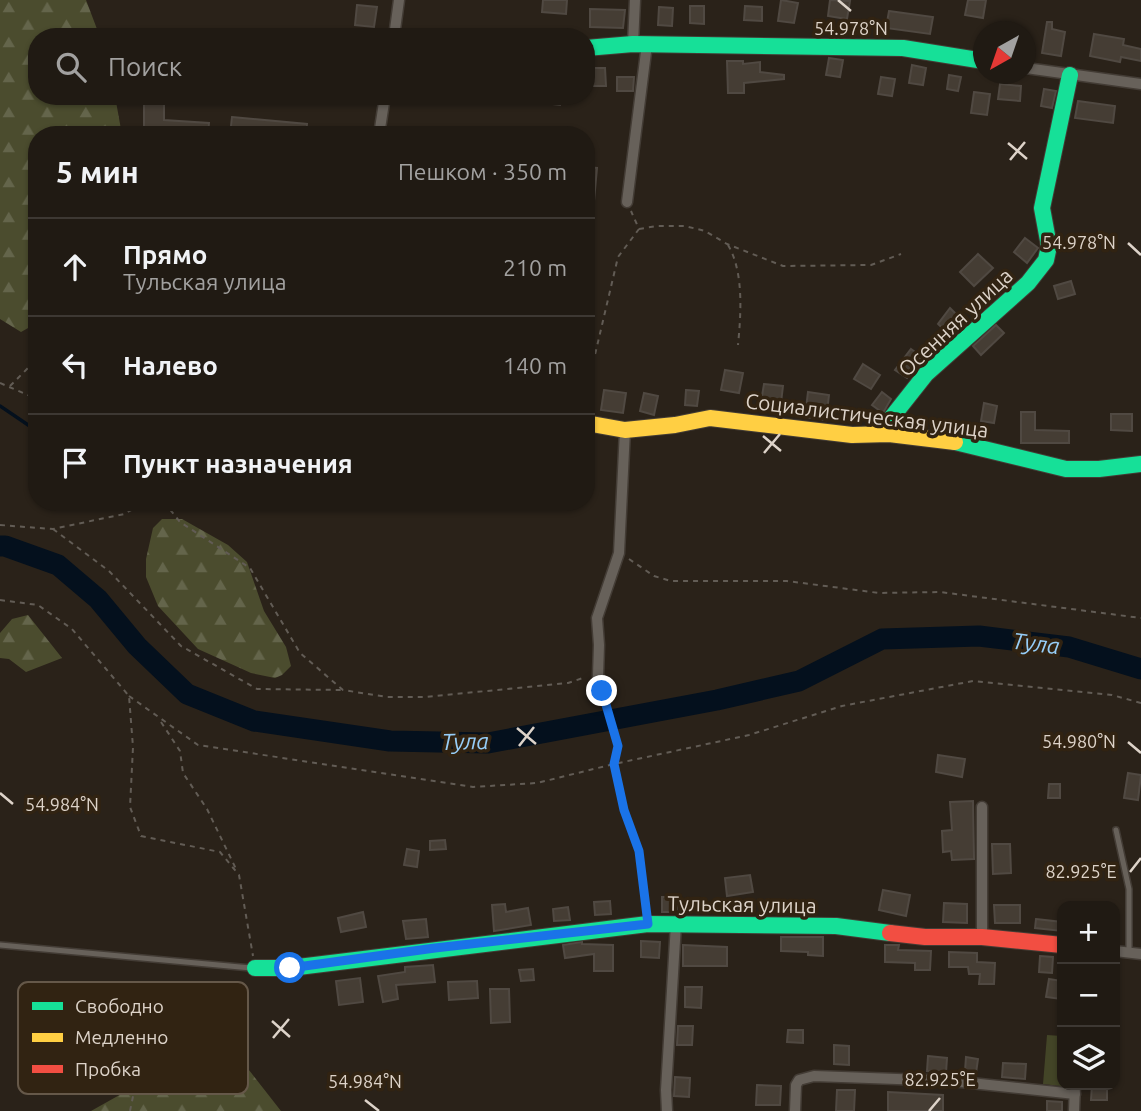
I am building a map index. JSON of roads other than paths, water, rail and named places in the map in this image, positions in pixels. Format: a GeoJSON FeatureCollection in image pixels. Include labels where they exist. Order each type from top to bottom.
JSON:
{"type":"FeatureCollection","features":[{"type":"Feature","properties":{"kind":"street"},"geometry":{"type":"LineString","coordinates":[[395,28],[399,0]]}},
{"type":"Feature","properties":{"kind":"street"},"geometry":{"type":"LineString","coordinates":[[627,202],[640,44],[635,0]]}},
{"type":"Feature","properties":{"kind":"street"},"geometry":{"type":"LineString","coordinates":[[595,47],[640,44],[903,48],[973,59]]}},
{"type":"Feature","properties":{"kind":"street"},"geometry":{"type":"LineString","coordinates":[[1036,70],[1141,84]]}},
{"type":"Feature","properties":{"kind":"street","name":"Осенняя улица"},"geometry":{"type":"LineString","coordinates":[[889,434],[892,416],[926,374],[1028,283],[1046,260],[1049,246],[1042,208],[1070,75]]}},
{"type":"Feature","properties":{"kind":"street"},"geometry":{"type":"LineString","coordinates":[[380,126],[384,105]]}},
{"type":"Feature","properties":{"kind":"street","name":"Социалистическая улица"},"geometry":{"type":"LineString","coordinates":[[595,425],[625,430],[710,418],[852,435],[889,434],[950,441],[1066,469],[1099,469],[1141,464]]}},
{"type":"Feature","properties":{"kind":"street"},"geometry":{"type":"LineString","coordinates":[[597,676],[597,618],[619,552],[625,430]]}},
{"type":"Feature","properties":{"kind":"street"},"geometry":{"type":"LineString","coordinates":[[982,807],[982,937]]}},
{"type":"Feature","properties":{"kind":"street","name":"Тульская улица"},"geometry":{"type":"LineString","coordinates":[[255,968],[290,968],[435,948],[648,924],[836,926],[925,937],[982,937],[1057,944]]}},
{"type":"Feature","properties":{"kind":"street"},"geometry":{"type":"LineString","coordinates":[[667,1111],[676,924]]}},
{"type":"Feature","properties":{"kind":"street"},"geometry":{"type":"LineString","coordinates":[[1120,951],[1141,954]]}},
{"type":"Feature","properties":{"kind":"street"},"geometry":{"type":"LineString","coordinates":[[796,1111],[796,1085],[799,1080],[814,1076],[952,1081],[1057,1089]]}},
{"type":"Feature","properties":{"kind":"street"},"geometry":{"type":"LineString","coordinates":[[1074,1111],[1075,1090]]}},
{"type":"Feature","properties":{"kind":"lane"},"geometry":{"type":"LineString","coordinates":[[1116,830],[1129,889],[1129,952]]}},
{"type":"Feature","properties":{"kind":"lane"},"geometry":{"type":"LineString","coordinates":[[0,945],[255,968]]}},
{"type":"Feature","properties":{"kind":"waterway"},"geometry":{"type":"LineString","coordinates":[[0,406],[28,425]]}},
{"type":"Feature","properties":{"kind":"waterway","name":"Тула"},"geometry":{"type":"LineString","coordinates":[[0,546],[58,565],[98,599],[137,646],[187,694],[254,721],[390,741],[488,743],[717,700],[799,681],[882,639],[979,636],[1069,647],[1141,669]]}}]}
